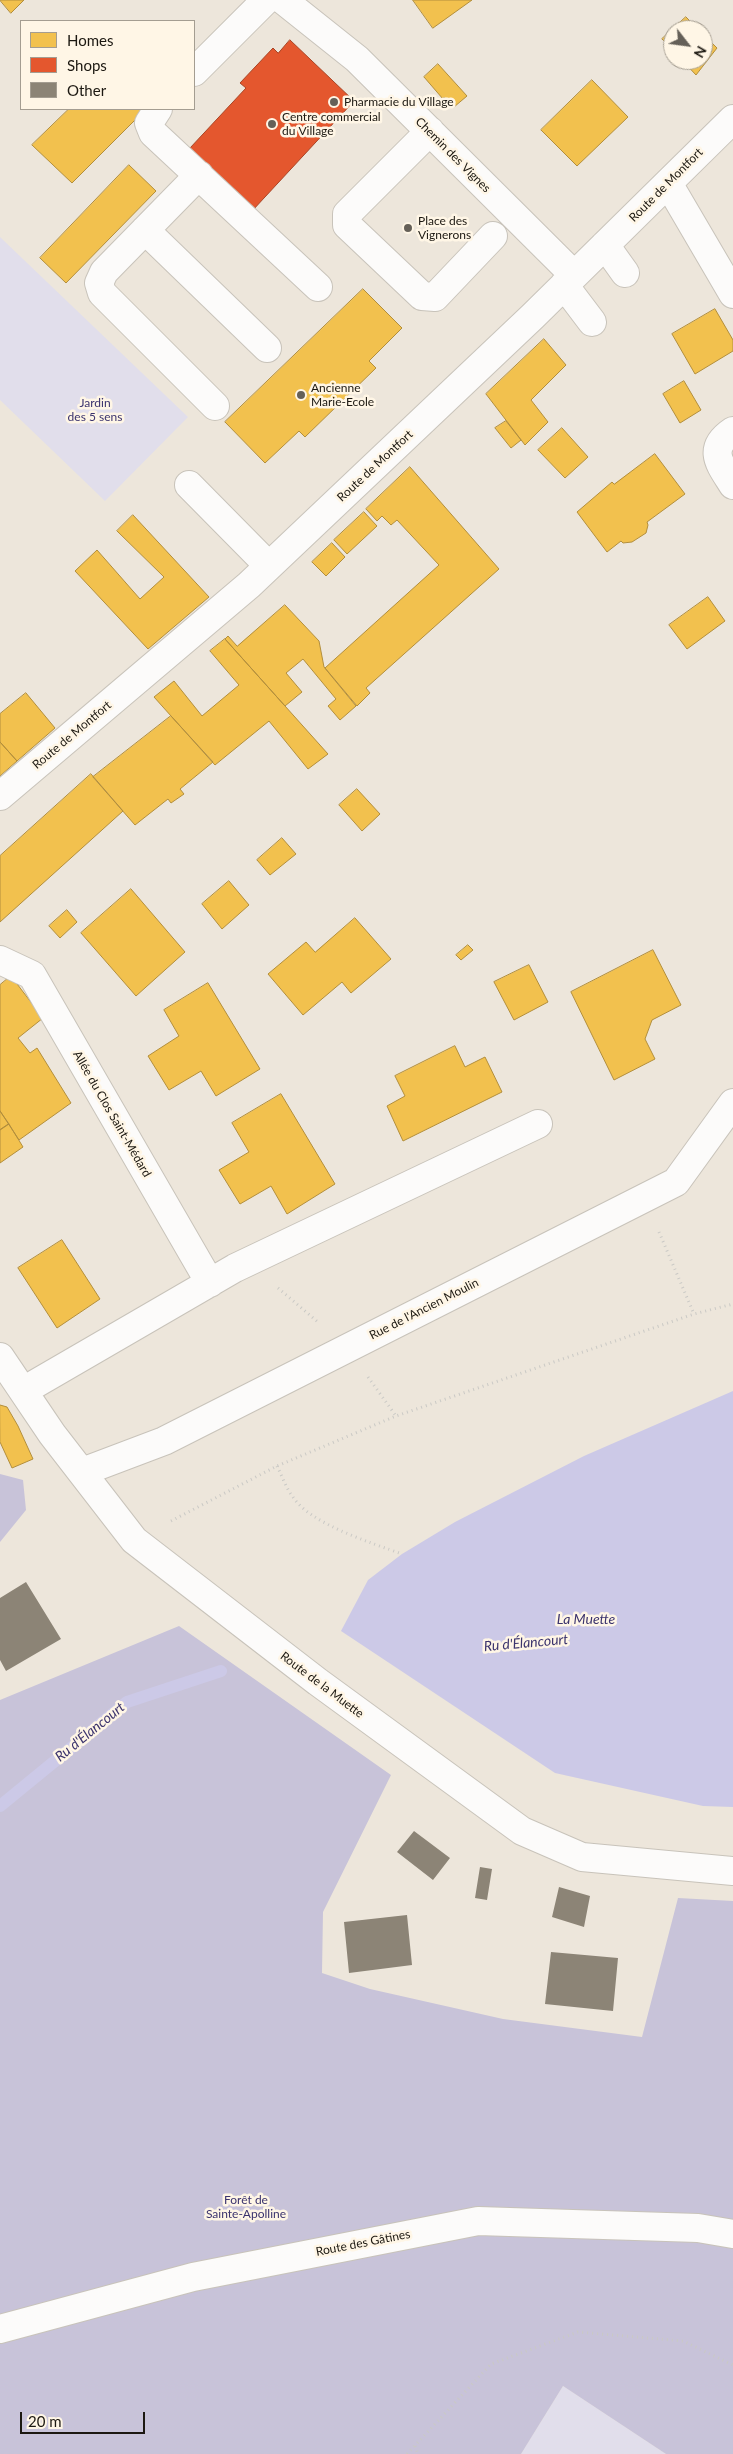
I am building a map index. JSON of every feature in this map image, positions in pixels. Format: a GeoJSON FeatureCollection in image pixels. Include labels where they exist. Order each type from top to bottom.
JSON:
{"type":"FeatureCollection","features":[{"type":"Feature","properties":{"kind":"street"},"geometry":{"type":"LineString","coordinates":[[195,71],[266,0]]}},
{"type":"Feature","properties":{"kind":"street","name":"Chemin des Vignes"},"geometry":{"type":"LineString","coordinates":[[283,0],[357,59],[430,131],[569,280],[592,322]]}},
{"type":"Feature","properties":{"kind":"street"},"geometry":{"type":"LineString","coordinates":[[157,110],[149,123],[153,133],[318,287]]}},
{"type":"Feature","properties":{"kind":"street","name":"Route de Montfort"},"geometry":{"type":"LineString","coordinates":[[0,796],[269,566],[569,280],[733,118]]}},
{"type":"Feature","properties":{"kind":"street"},"geometry":{"type":"LineString","coordinates":[[430,131],[347,214],[347,225],[422,296],[429,298],[435,297],[493,236]]}},
{"type":"Feature","properties":{"kind":"street"},"geometry":{"type":"LineString","coordinates":[[198,175],[104,272],[99,283],[102,293],[215,406]]}},
{"type":"Feature","properties":{"kind":"street"},"geometry":{"type":"LineString","coordinates":[[668,183],[733,294]]}},
{"type":"Feature","properties":{"kind":"street"},"geometry":{"type":"LineString","coordinates":[[145,230],[267,348]]}},
{"type":"Feature","properties":{"kind":"street"},"geometry":{"type":"LineString","coordinates":[[605,245],[625,273]]}},
{"type":"Feature","properties":{"kind":"street"},"geometry":{"type":"LineString","coordinates":[[733,431],[724,437],[718,448],[717,459],[733,485]]}},
{"type":"Feature","properties":{"kind":"street"},"geometry":{"type":"LineString","coordinates":[[189,485],[269,566]]}},
{"type":"Feature","properties":{"kind":"street","name":"Allée du Clos Saint-Médard"},"geometry":{"type":"LineString","coordinates":[[0,960],[32,975],[210,1283]]}},
{"type":"Feature","properties":{"kind":"street","name":"Rue de l'Ancien Moulin"},"geometry":{"type":"LineString","coordinates":[[82,1472],[164,1441],[676,1182],[733,1103]]}},
{"type":"Feature","properties":{"kind":"street"},"geometry":{"type":"LineString","coordinates":[[13,1386],[236,1268],[538,1124]]}},
{"type":"Feature","properties":{"kind":"street","name":"Route de la Muette"},"geometry":{"type":"LineString","coordinates":[[0,1357],[13,1386],[134,1540],[318,1682],[522,1831],[582,1857],[733,1871]]}},
{"type":"Feature","properties":{"kind":"street","name":"Route des Gâtines"},"geometry":{"type":"LineString","coordinates":[[0,2329],[193,2277],[478,2221],[698,2228],[733,2234]]}},
{"type":"Feature","properties":{"kind":"path"},"geometry":{"type":"LineString","coordinates":[[644,1198],[694,1314]]}},
{"type":"Feature","properties":{"kind":"path"},"geometry":{"type":"LineString","coordinates":[[134,1540],[277,1466],[396,1416],[694,1314],[733,1304]]}},
{"type":"Feature","properties":{"kind":"path"},"geometry":{"type":"LineString","coordinates":[[277,1466],[293,1499],[312,1516],[350,1535],[402,1554]]}},
{"type":"Feature","properties":{"kind":"path"},"geometry":{"type":"LineString","coordinates":[[407,2454],[491,2364],[578,2332],[683,2342],[733,2365]]}},
{"type":"Feature","properties":{"kind":"path"},"geometry":{"type":"LineString","coordinates":[[415,2446],[418,2454]]}},
{"type":"Feature","properties":{"kind":"green space","name":"Jardin des 5 sens"},"geometry":{"type":"Polygon","coordinates":[[[0,237],[188,417],[105,501],[0,400],[0,237]]]}},
{"type":"Feature","properties":{"kind":"green space"},"geometry":{"type":"Polygon","coordinates":[[[0,1474],[23,1480],[26,1510],[0,1542],[0,1474]]]}},
{"type":"Feature","properties":{"kind":"green space","name":"Forêt de Sainte-Apolline"},"geometry":{"type":"Polygon","coordinates":[[[179,1626],[391,1775],[323,1912],[322,1973],[370,1989],[503,2019],[642,2037],[678,1898],[733,1901],[733,2454],[666,2454],[563,2386],[521,2454],[0,2454],[0,1700],[179,1626]]]}},
{"type":"Feature","properties":{"kind":"green space"},"geometry":{"type":"Polygon","coordinates":[[[563,2386],[666,2454],[521,2454],[563,2386]]]}},
{"type":"Feature","properties":{"kind":"water","name":"La Muette"},"geometry":{"type":"Polygon","coordinates":[[[733,1391],[733,1807],[703,1806],[555,1773],[341,1631],[368,1580],[402,1554],[455,1522],[584,1456],[733,1391]]]}},
{"type":"Feature","properties":{"kind":"building: Homes"},"geometry":{"type":"Polygon","coordinates":[[[0,0],[24,0],[11,13],[0,0]]]}},
{"type":"Feature","properties":{"kind":"building: Homes"},"geometry":{"type":"Polygon","coordinates":[[[413,0],[472,0],[433,28],[413,0]]]}},
{"type":"Feature","properties":{"kind":"building: Homes"},"geometry":{"type":"Polygon","coordinates":[[[713,44],[717,48],[713,53],[713,44]]]}},
{"type":"Feature","properties":{"kind":"building: Homes"},"geometry":{"type":"Polygon","coordinates":[[[438,64],[467,96],[454,107],[444,97],[443,99],[424,77],[438,64]]]}},
{"type":"Feature","properties":{"kind":"building: Homes"},"geometry":{"type":"Polygon","coordinates":[[[691,70],[700,70],[696,75],[691,70]]]}},
{"type":"Feature","properties":{"kind":"building: Homes"},"geometry":{"type":"Polygon","coordinates":[[[592,80],[628,117],[577,166],[541,130],[592,80]]]}},
{"type":"Feature","properties":{"kind":"building: Homes"},"geometry":{"type":"Polygon","coordinates":[[[68,110],[145,110],[72,183],[32,145],[68,110]]]}},
{"type":"Feature","properties":{"kind":"building: Homes"},"geometry":{"type":"Polygon","coordinates":[[[129,165],[156,191],[66,283],[40,258],[129,165]]]}},
{"type":"Feature","properties":{"kind":"building: Homes","name":"Ancienne Marie-Ecole"},"geometry":{"type":"Polygon","coordinates":[[[363,289],[402,328],[369,361],[376,368],[305,437],[299,431],[265,463],[225,422],[363,289]]]}},
{"type":"Feature","properties":{"kind":"building: Homes"},"geometry":{"type":"Polygon","coordinates":[[[715,309],[733,340],[733,351],[695,374],[672,334],[715,309]]]}},
{"type":"Feature","properties":{"kind":"building: Homes"},"geometry":{"type":"Polygon","coordinates":[[[544,339],[566,365],[531,400],[548,422],[525,445],[486,394],[544,339]]]}},
{"type":"Feature","properties":{"kind":"building: Homes"},"geometry":{"type":"Polygon","coordinates":[[[684,381],[701,410],[680,423],[663,394],[684,381]]]}},
{"type":"Feature","properties":{"kind":"building: Homes"},"geometry":{"type":"Polygon","coordinates":[[[506,421],[521,440],[511,448],[495,428],[506,421]]]}},
{"type":"Feature","properties":{"kind":"building: Homes"},"geometry":{"type":"Polygon","coordinates":[[[562,428],[588,457],[565,478],[538,450],[562,428]]]}},
{"type":"Feature","properties":{"kind":"building: Homes"},"geometry":{"type":"Polygon","coordinates":[[[655,454],[685,494],[647,522],[646,533],[632,542],[623,543],[621,541],[607,552],[577,512],[612,482],[614,484],[655,454]]]}},
{"type":"Feature","properties":{"kind":"building: Homes"},"geometry":{"type":"Polygon","coordinates":[[[410,467],[499,569],[366,688],[370,693],[357,706],[325,668],[439,565],[397,520],[391,525],[382,516],[377,521],[366,509],[410,467]]]}},
{"type":"Feature","properties":{"kind":"building: Homes"},"geometry":{"type":"Polygon","coordinates":[[[364,512],[377,526],[347,554],[334,540],[364,512]]]}},
{"type":"Feature","properties":{"kind":"building: Homes"},"geometry":{"type":"Polygon","coordinates":[[[133,515],[209,597],[148,649],[75,571],[97,550],[140,599],[164,577],[117,531],[133,515]]]}},
{"type":"Feature","properties":{"kind":"building: Homes"},"geometry":{"type":"Polygon","coordinates":[[[332,543],[345,557],[326,576],[312,562],[332,543]]]}},
{"type":"Feature","properties":{"kind":"building: Homes"},"geometry":{"type":"Polygon","coordinates":[[[708,597],[725,621],[687,649],[669,625],[708,597]]]}},
{"type":"Feature","properties":{"kind":"building: Homes"},"geometry":{"type":"Polygon","coordinates":[[[285,605],[319,641],[324,667],[356,706],[340,720],[328,706],[336,699],[303,659],[286,673],[302,692],[285,706],[225,639],[228,636],[237,646],[285,605]]]}},
{"type":"Feature","properties":{"kind":"building: Homes"},"geometry":{"type":"Polygon","coordinates":[[[225,639],[328,754],[308,769],[269,721],[215,765],[154,697],[174,681],[202,716],[239,685],[210,651],[225,639]]]}},
{"type":"Feature","properties":{"kind":"building: Homes"},"geometry":{"type":"Polygon","coordinates":[[[26,693],[55,728],[17,761],[0,742],[0,714],[26,693]]]}},
{"type":"Feature","properties":{"kind":"building: Homes"},"geometry":{"type":"Polygon","coordinates":[[[171,716],[213,762],[180,789],[184,794],[171,803],[168,799],[135,825],[93,777],[171,716]]]}},
{"type":"Feature","properties":{"kind":"building: Homes"},"geometry":{"type":"Polygon","coordinates":[[[0,742],[17,761],[0,776],[0,742]]]}},
{"type":"Feature","properties":{"kind":"building: Homes"},"geometry":{"type":"Polygon","coordinates":[[[91,774],[123,811],[0,922],[0,856],[91,774]]]}},
{"type":"Feature","properties":{"kind":"building: Homes"},"geometry":{"type":"Polygon","coordinates":[[[357,789],[380,814],[362,831],[339,805],[357,789]]]}},
{"type":"Feature","properties":{"kind":"building: Homes"},"geometry":{"type":"Polygon","coordinates":[[[282,838],[296,854],[270,875],[257,860],[282,838]]]}},
{"type":"Feature","properties":{"kind":"building: Homes"},"geometry":{"type":"Polygon","coordinates":[[[229,881],[249,905],[222,929],[202,904],[229,881]]]}},
{"type":"Feature","properties":{"kind":"building: Homes"},"geometry":{"type":"Polygon","coordinates":[[[131,889],[185,952],[136,996],[81,933],[131,889]]]}},
{"type":"Feature","properties":{"kind":"building: Homes"},"geometry":{"type":"Polygon","coordinates":[[[67,910],[77,922],[60,938],[49,926],[67,910]]]}},
{"type":"Feature","properties":{"kind":"building: Homes"},"geometry":{"type":"Polygon","coordinates":[[[355,918],[391,959],[351,993],[342,982],[303,1015],[268,974],[306,942],[315,952],[355,918]]]}},
{"type":"Feature","properties":{"kind":"building: Homes"},"geometry":{"type":"Polygon","coordinates":[[[468,945],[473,950],[461,960],[456,955],[468,945]]]}},
{"type":"Feature","properties":{"kind":"building: Homes"},"geometry":{"type":"Polygon","coordinates":[[[653,950],[681,1005],[652,1020],[645,1039],[655,1059],[614,1080],[571,992],[653,950]]]}},
{"type":"Feature","properties":{"kind":"building: Homes"},"geometry":{"type":"Polygon","coordinates":[[[529,965],[548,1002],[514,1020],[494,982],[529,965]]]}},
{"type":"Feature","properties":{"kind":"building: Homes"},"geometry":{"type":"Polygon","coordinates":[[[11,976],[43,1018],[18,1038],[30,1053],[37,1048],[71,1103],[19,1140],[0,1111],[0,985],[11,976]]]}},
{"type":"Feature","properties":{"kind":"building: Homes"},"geometry":{"type":"Polygon","coordinates":[[[208,983],[260,1069],[216,1096],[201,1071],[169,1090],[148,1056],[179,1036],[164,1010],[208,983]]]}},
{"type":"Feature","properties":{"kind":"building: Homes"},"geometry":{"type":"Polygon","coordinates":[[[455,1046],[465,1067],[485,1057],[502,1092],[403,1141],[387,1106],[405,1096],[395,1076],[455,1046]]]}},
{"type":"Feature","properties":{"kind":"building: Homes"},"geometry":{"type":"Polygon","coordinates":[[[281,1094],[335,1184],[287,1214],[271,1186],[240,1204],[219,1170],[249,1152],[232,1123],[281,1094]]]}},
{"type":"Feature","properties":{"kind":"building: Homes"},"geometry":{"type":"Polygon","coordinates":[[[0,1111],[9,1124],[0,1130],[0,1111]]]}},
{"type":"Feature","properties":{"kind":"building: Homes"},"geometry":{"type":"Polygon","coordinates":[[[9,1124],[23,1147],[0,1163],[0,1130],[9,1124]]]}},
{"type":"Feature","properties":{"kind":"building: Homes"},"geometry":{"type":"Polygon","coordinates":[[[62,1240],[100,1299],[57,1328],[18,1268],[62,1240]]]}},
{"type":"Feature","properties":{"kind":"building: Homes"},"geometry":{"type":"Polygon","coordinates":[[[0,1405],[7,1407],[33,1459],[12,1468],[0,1442],[0,1405]]]}},
{"type":"Feature","properties":{"kind":"building: Shops","name":"Centre commercial du Village"},"geometry":{"type":"Polygon","coordinates":[[[290,40],[354,101],[252,211],[190,148],[246,88],[240,83],[273,48],[278,53],[290,40]]]}},
{"type":"Feature","properties":{"kind":"building: Other"},"geometry":{"type":"Polygon","coordinates":[[[26,1582],[61,1639],[6,1671],[0,1660],[0,1598],[26,1582]]]}},
{"type":"Feature","properties":{"kind":"building: Other"},"geometry":{"type":"Polygon","coordinates":[[[414,1831],[450,1858],[433,1880],[397,1852],[414,1831]]]}},
{"type":"Feature","properties":{"kind":"building: Other"},"geometry":{"type":"Polygon","coordinates":[[[480,1867],[492,1869],[487,1900],[475,1898],[480,1867]]]}},
{"type":"Feature","properties":{"kind":"building: Other"},"geometry":{"type":"Polygon","coordinates":[[[559,1887],[590,1896],[584,1927],[552,1917],[559,1887]]]}},
{"type":"Feature","properties":{"kind":"building: Other"},"geometry":{"type":"Polygon","coordinates":[[[407,1915],[412,1965],[349,1973],[344,1922],[407,1915]]]}},
{"type":"Feature","properties":{"kind":"building: Other"},"geometry":{"type":"Polygon","coordinates":[[[551,1952],[618,1958],[613,2011],[545,2004],[551,1952]]]}},
{"type":"Feature","properties":{"kind":"waterway","name":"Ru d'Élancourt"},"geometry":{"type":"LineString","coordinates":[[0,1806],[127,1702],[221,1671]]}},
{"type":"Feature","properties":{"kind":"place","name":"Pharmacie du Village"},"geometry":{"type":"Point","coordinates":[334,102]}},
{"type":"Feature","properties":{"kind":"place","name":"Centre commercial du Village"},"geometry":{"type":"Point","coordinates":[272,124]}},
{"type":"Feature","properties":{"kind":"place","name":"Place des Vignerons"},"geometry":{"type":"Point","coordinates":[408,228]}},
{"type":"Feature","properties":{"kind":"place","name":"Ancienne Marie-Ecole"},"geometry":{"type":"Point","coordinates":[301,395]}}]}
